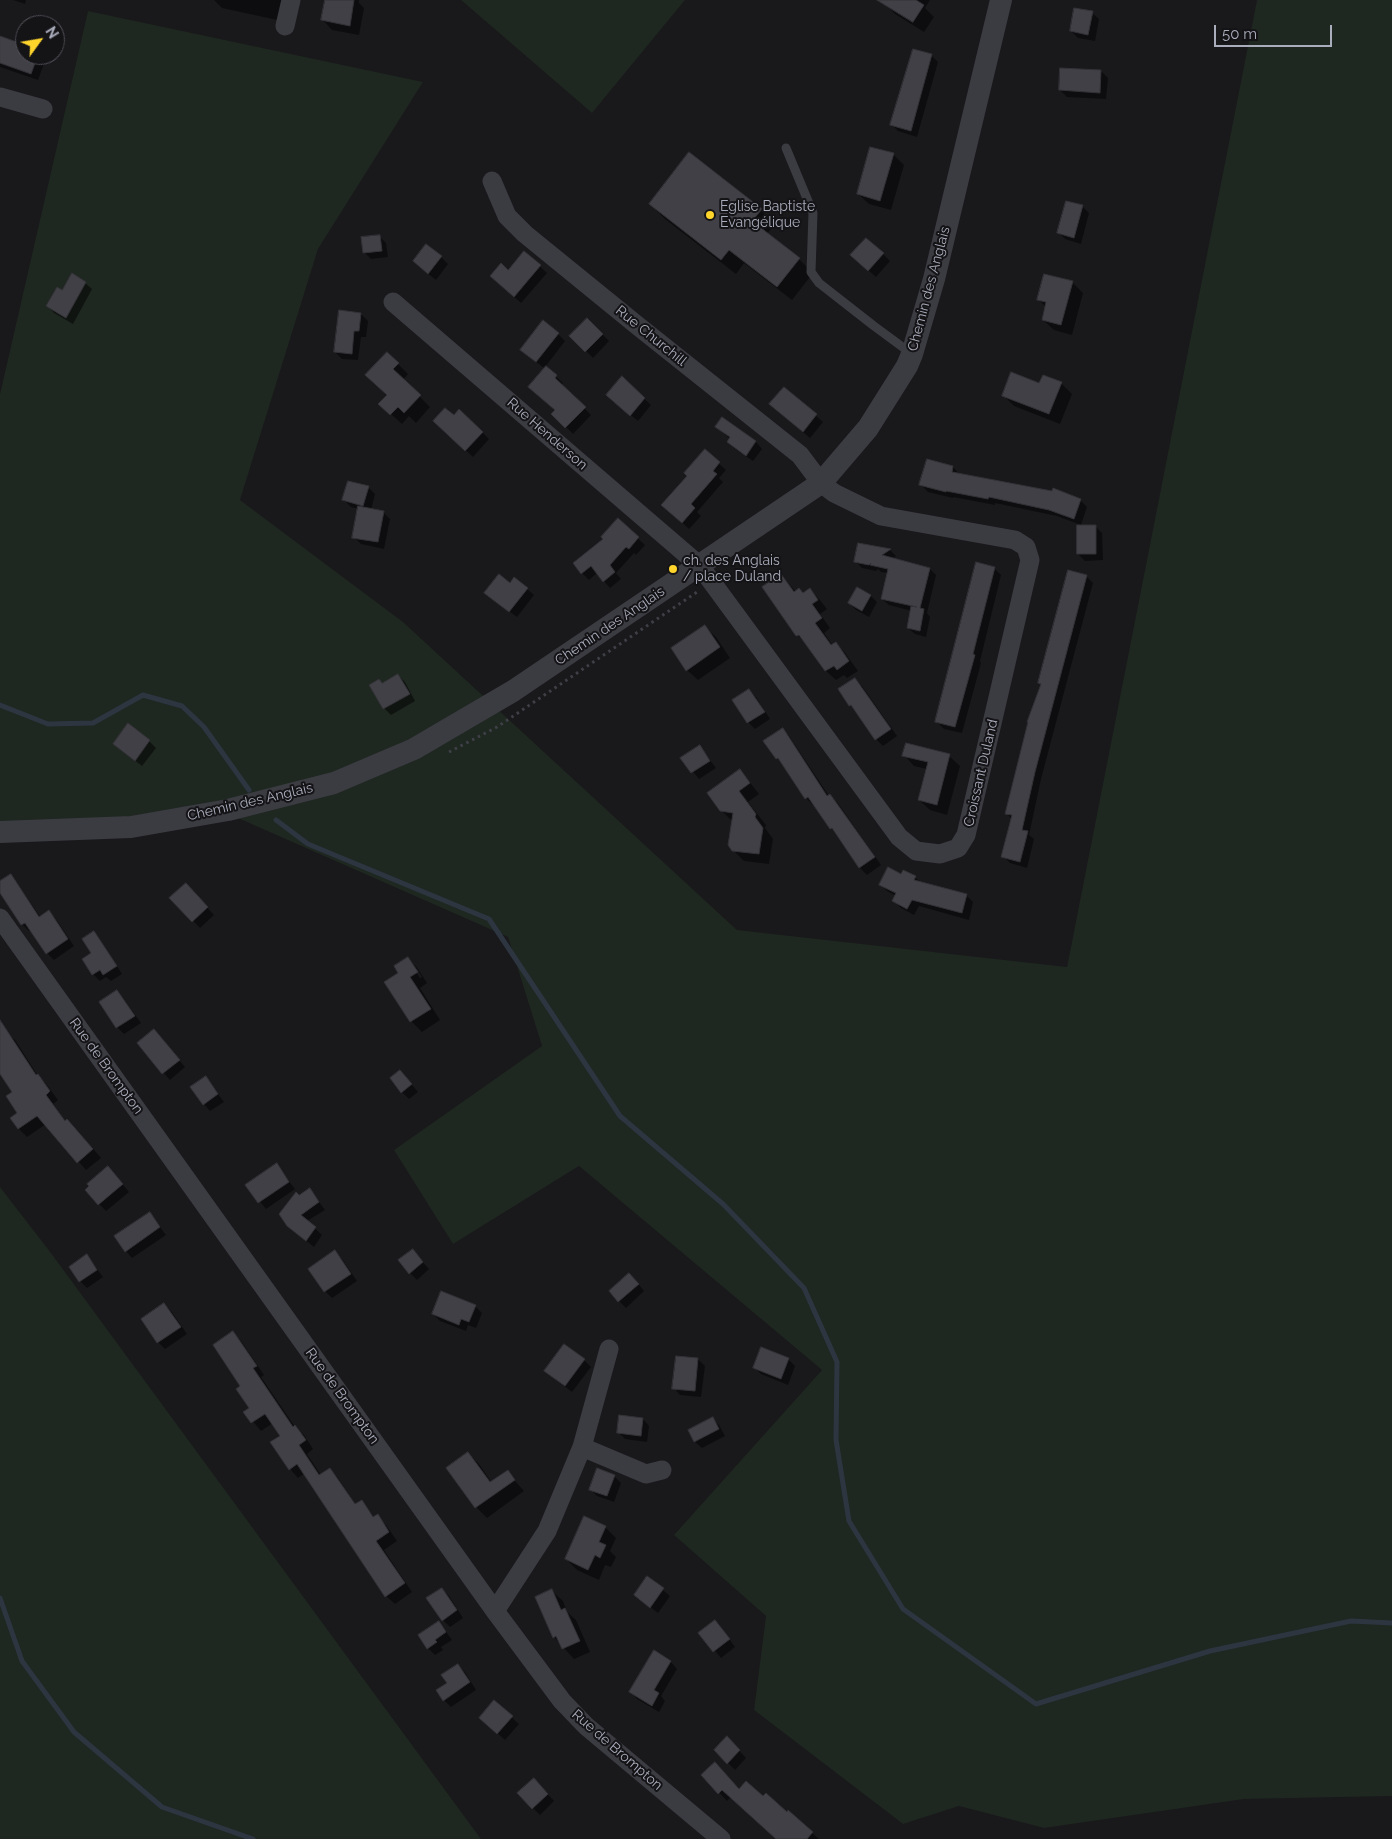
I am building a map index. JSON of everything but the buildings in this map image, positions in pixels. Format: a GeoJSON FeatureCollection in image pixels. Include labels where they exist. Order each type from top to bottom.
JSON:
{"type":"FeatureCollection","features":[{"type":"Feature","properties":{"kind":"street"},"geometry":{"type":"LineString","coordinates":[[285,26],[291,0]]}},
{"type":"Feature","properties":{"kind":"street","name":"Chemin des Anglais"},"geometry":{"type":"LineString","coordinates":[[0,832],[131,827],[228,810],[334,783],[414,749],[513,691],[821,483],[868,428],[912,354],[934,278],[1001,0]]}},
{"type":"Feature","properties":{"kind":"street"},"geometry":{"type":"LineString","coordinates":[[0,97],[43,109]]}},
{"type":"Feature","properties":{"kind":"street","name":"Rue Churchill"},"geometry":{"type":"LineString","coordinates":[[492,181],[508,216],[525,234],[800,455],[821,483]]}},
{"type":"Feature","properties":{"kind":"street","name":"Rue Henderson"},"geometry":{"type":"LineString","coordinates":[[393,302],[700,566]]}},
{"type":"Feature","properties":{"kind":"street","name":"Croissant Duland"},"geometry":{"type":"LineString","coordinates":[[700,566],[899,837],[916,851],[940,854],[958,848],[966,835],[1030,560],[1026,547],[1015,540],[881,516],[834,493],[821,483]]}},
{"type":"Feature","properties":{"kind":"street","name":"Rue de Brompton"},"geometry":{"type":"LineString","coordinates":[[0,918],[495,1611],[562,1701],[586,1726],[721,1839]]}},
{"type":"Feature","properties":{"kind":"street"},"geometry":{"type":"LineString","coordinates":[[495,1611],[547,1531],[582,1447],[609,1349]]}},
{"type":"Feature","properties":{"kind":"street"},"geometry":{"type":"LineString","coordinates":[[582,1447],[646,1474],[662,1470]]}},
{"type":"Feature","properties":{"kind":"lane"},"geometry":{"type":"LineString","coordinates":[[786,148],[813,213],[812,272],[819,283],[912,354]]}},
{"type":"Feature","properties":{"kind":"shaded area"},"geometry":{"type":"Polygon","coordinates":[[[461,0],[685,0],[592,113],[461,0]]]}},
{"type":"Feature","properties":{"kind":"shaded area"},"geometry":{"type":"Polygon","coordinates":[[[1257,0],[1392,0],[1392,1796],[1244,1799],[1044,1828],[959,1806],[903,1824],[754,1710],[766,1616],[674,1535],[822,1370],[579,1166],[453,1244],[394,1150],[542,1046],[508,937],[222,811],[0,825],[0,394],[88,11],[423,82],[318,249],[240,500],[403,622],[737,930],[1067,967],[1257,0]]]}},
{"type":"Feature","properties":{"kind":"shaded area"},"geometry":{"type":"Polygon","coordinates":[[[0,1187],[51,1253],[481,1839],[0,1839],[0,1187]]]}},
{"type":"Feature","properties":{"kind":"waterway"},"geometry":{"type":"LineString","coordinates":[[0,705],[48,724],[93,723],[143,695],[182,706],[204,727],[249,790]]}},
{"type":"Feature","properties":{"kind":"waterway"},"geometry":{"type":"LineString","coordinates":[[276,820],[308,844],[489,919],[620,1116],[723,1204],[804,1288],[837,1362],[836,1440],[849,1521],[903,1609],[1036,1704],[1210,1651],[1351,1621],[1392,1623]]}},
{"type":"Feature","properties":{"kind":"waterway"},"geometry":{"type":"LineString","coordinates":[[0,1598],[22,1661],[74,1732],[162,1807],[253,1839]]}},
{"type":"Feature","properties":{"kind":"place","name":"Eglise Baptiste Evangélique"},"geometry":{"type":"Point","coordinates":[710,215]}},
{"type":"Feature","properties":{"kind":"place","name":"ch. des Anglais / place Duland"},"geometry":{"type":"Point","coordinates":[673,569]}}]}
